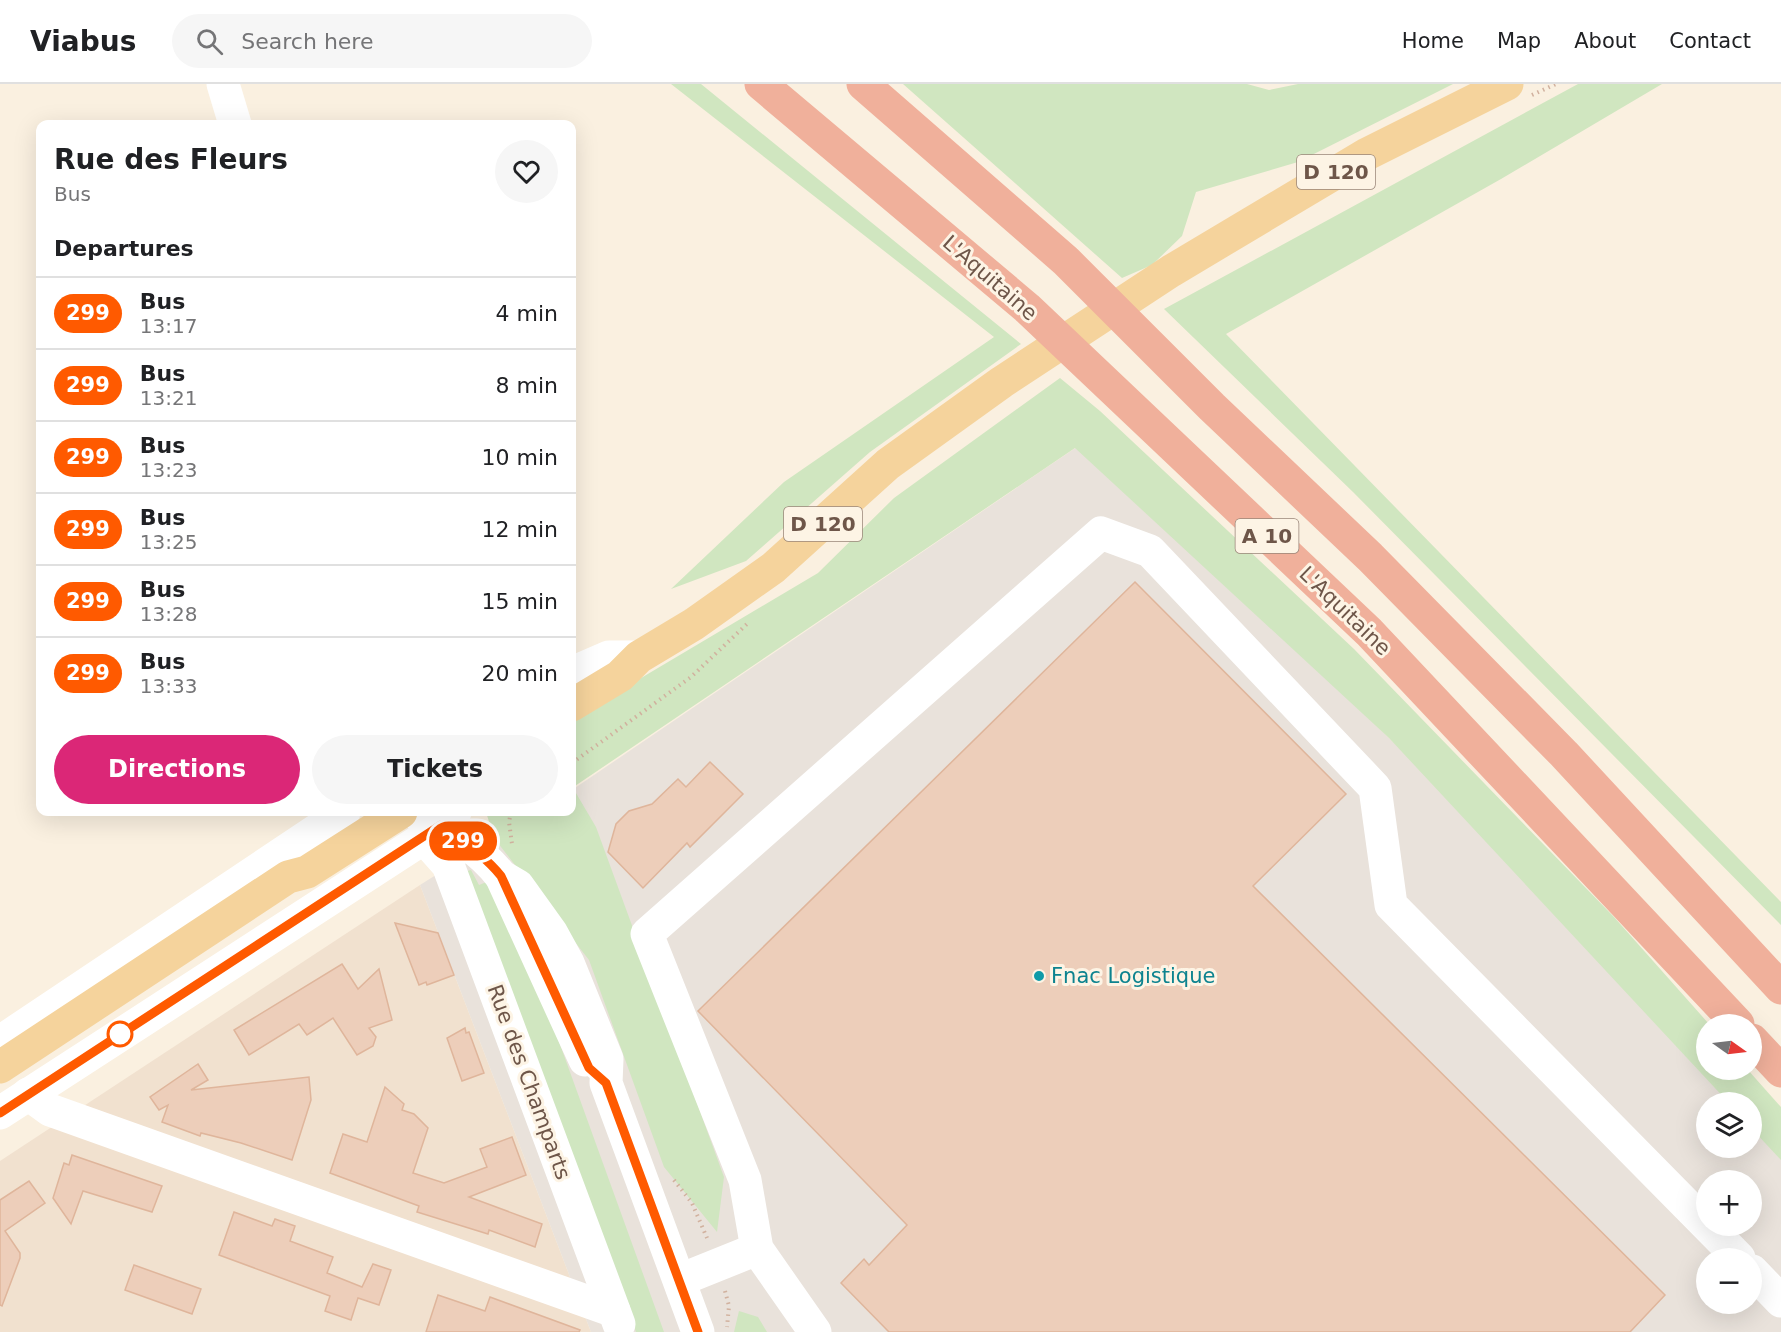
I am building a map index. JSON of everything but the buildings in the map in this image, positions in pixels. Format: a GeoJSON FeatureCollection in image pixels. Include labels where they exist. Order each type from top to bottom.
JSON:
{"type":"FeatureCollection","features":[{"type":"Feature","properties":{"kind":"highway","name":"L'Aquitaine"},"geometry":{"type":"LineString","coordinates":[[761,84],[1027,308],[1369,632],[1729,1014]]}},
{"type":"Feature","properties":{"kind":"highway","name":"A 10"},"geometry":{"type":"LineString","coordinates":[[863,84],[1066,261],[1212,407],[1370,557],[1564,754],[1781,988]]}},
{"type":"Feature","properties":{"kind":"highway"},"geometry":{"type":"LineString","coordinates":[[1762,1051],[1781,1071]]}},
{"type":"Feature","properties":{"kind":"main road","name":"D 120"},"geometry":{"type":"LineString","coordinates":[[576,684],[611,663],[639,657],[694,624],[773,568],[888,464],[1002,382],[1171,271],[1367,154],[1507,84]]}},
{"type":"Feature","properties":{"kind":"main road"},"geometry":{"type":"LineString","coordinates":[[576,703],[620,676],[639,657]]}},
{"type":"Feature","properties":{"kind":"main road"},"geometry":{"type":"LineString","coordinates":[[0,1067],[288,877],[300,860],[383,816]]}},
{"type":"Feature","properties":{"kind":"street"},"geometry":{"type":"LineString","coordinates":[[223,84],[234,120]]}},
{"type":"Feature","properties":{"kind":"street"},"geometry":{"type":"LineString","coordinates":[[815,1332],[757,1249],[745,1180],[647,934],[1101,533],[1150,551],[1375,788],[1391,905],[1729,1248]]}},
{"type":"Feature","properties":{"kind":"street"},"geometry":{"type":"LineString","coordinates":[[576,671],[609,657],[639,657]]}},
{"type":"Feature","properties":{"kind":"street"},"geometry":{"type":"LineString","coordinates":[[0,1042],[338,816]]}},
{"type":"Feature","properties":{"kind":"street"},"geometry":{"type":"LineString","coordinates":[[413,816],[440,825],[479,856],[502,863]]}},
{"type":"Feature","properties":{"kind":"street"},"geometry":{"type":"LineString","coordinates":[[472,816],[490,851],[502,863],[533,905],[568,963],[607,1059],[606,1083],[698,1332]]}},
{"type":"Feature","properties":{"kind":"street"},"geometry":{"type":"LineString","coordinates":[[0,1113],[440,825]]}},
{"type":"Feature","properties":{"kind":"street","name":"Rue des Champarts"},"geometry":{"type":"LineString","coordinates":[[440,825],[448,865],[618,1321]]}},
{"type":"Feature","properties":{"kind":"street"},"geometry":{"type":"LineString","coordinates":[[28,1094],[50,1110],[618,1321]]}},
{"type":"Feature","properties":{"kind":"street"},"geometry":{"type":"LineString","coordinates":[[680,1280],[757,1249]]}},
{"type":"Feature","properties":{"kind":"street"},"geometry":{"type":"LineString","coordinates":[[1762,1282],[1781,1301]]}},
{"type":"Feature","properties":{"kind":"path"},"geometry":{"type":"LineString","coordinates":[[502,863],[511,816]]}},
{"type":"Feature","properties":{"kind":"shaded area"},"geometry":{"type":"Polygon","coordinates":[[[1096,434],[1165,523],[1635,974],[1696,1055],[1696,1080],[1718,1080],[1731,1092],[1696,1092],[1696,1158],[1762,1158],[1762,1127],[1781,1150],[1781,1332],[591,1332],[420,885],[530,816],[576,816],[576,787],[1096,434]]]}},
{"type":"Feature","properties":{"kind":"shaded area"},"geometry":{"type":"Polygon","coordinates":[[[420,885],[591,1332],[0,1332],[0,1161],[420,885]]]}},
{"type":"Feature","properties":{"kind":"green space"},"geometry":{"type":"Polygon","coordinates":[[[671,84],[701,84],[1021,344],[870,452],[746,561],[671,589],[784,482],[994,337],[671,84]]]}},
{"type":"Feature","properties":{"kind":"green space"},"geometry":{"type":"Polygon","coordinates":[[[903,84],[1247,84],[1269,90],[1298,84],[1453,84],[1298,162],[1196,192],[1182,236],[1152,265],[1122,278],[903,84]]]}},
{"type":"Feature","properties":{"kind":"green space"},"geometry":{"type":"Polygon","coordinates":[[[1578,84],[1662,84],[1501,179],[1226,334],[1781,902],[1781,925],[1353,492],[1164,309],[1578,84]]]}},
{"type":"Feature","properties":{"kind":"green space"},"geometry":{"type":"Polygon","coordinates":[[[1060,378],[1100,411],[1354,649],[1614,917],[1700,1014],[1696,1014],[1696,1068],[1389,738],[1075,448],[576,785],[576,717],[818,573],[894,498],[1060,378]]]}},
{"type":"Feature","properties":{"kind":"green space"},"geometry":{"type":"Polygon","coordinates":[[[576,793],[596,827],[724,1177],[717,1232],[664,1167],[589,960],[494,838],[487,816],[576,816],[576,793]]]}},
{"type":"Feature","properties":{"kind":"green space"},"geometry":{"type":"Polygon","coordinates":[[[471,870],[479,885],[489,881],[519,931],[664,1332],[636,1332],[473,889],[467,871],[471,870]]]}},
{"type":"Feature","properties":{"kind":"green space"},"geometry":{"type":"Polygon","coordinates":[[[1708,1080],[1757,1080],[1781,1107],[1781,1160],[1762,1140],[1762,1092],[1719,1092],[1708,1080]]]}},
{"type":"Feature","properties":{"kind":"green space"},"geometry":{"type":"Polygon","coordinates":[[[739,1311],[758,1317],[767,1332],[734,1332],[739,1311]]]}},
{"type":"Feature","properties":{"kind":"bus line","name":"299"},"geometry":{"type":"LineString","coordinates":[[0,1113],[441,825],[479,856],[490,861],[501,876],[525,924],[589,1068],[606,1083],[698,1332]]}},
{"type":"Feature","properties":{"kind":"place","name":"Fnac Logistique"},"geometry":{"type":"Point","coordinates":[1039,976]}}]}
